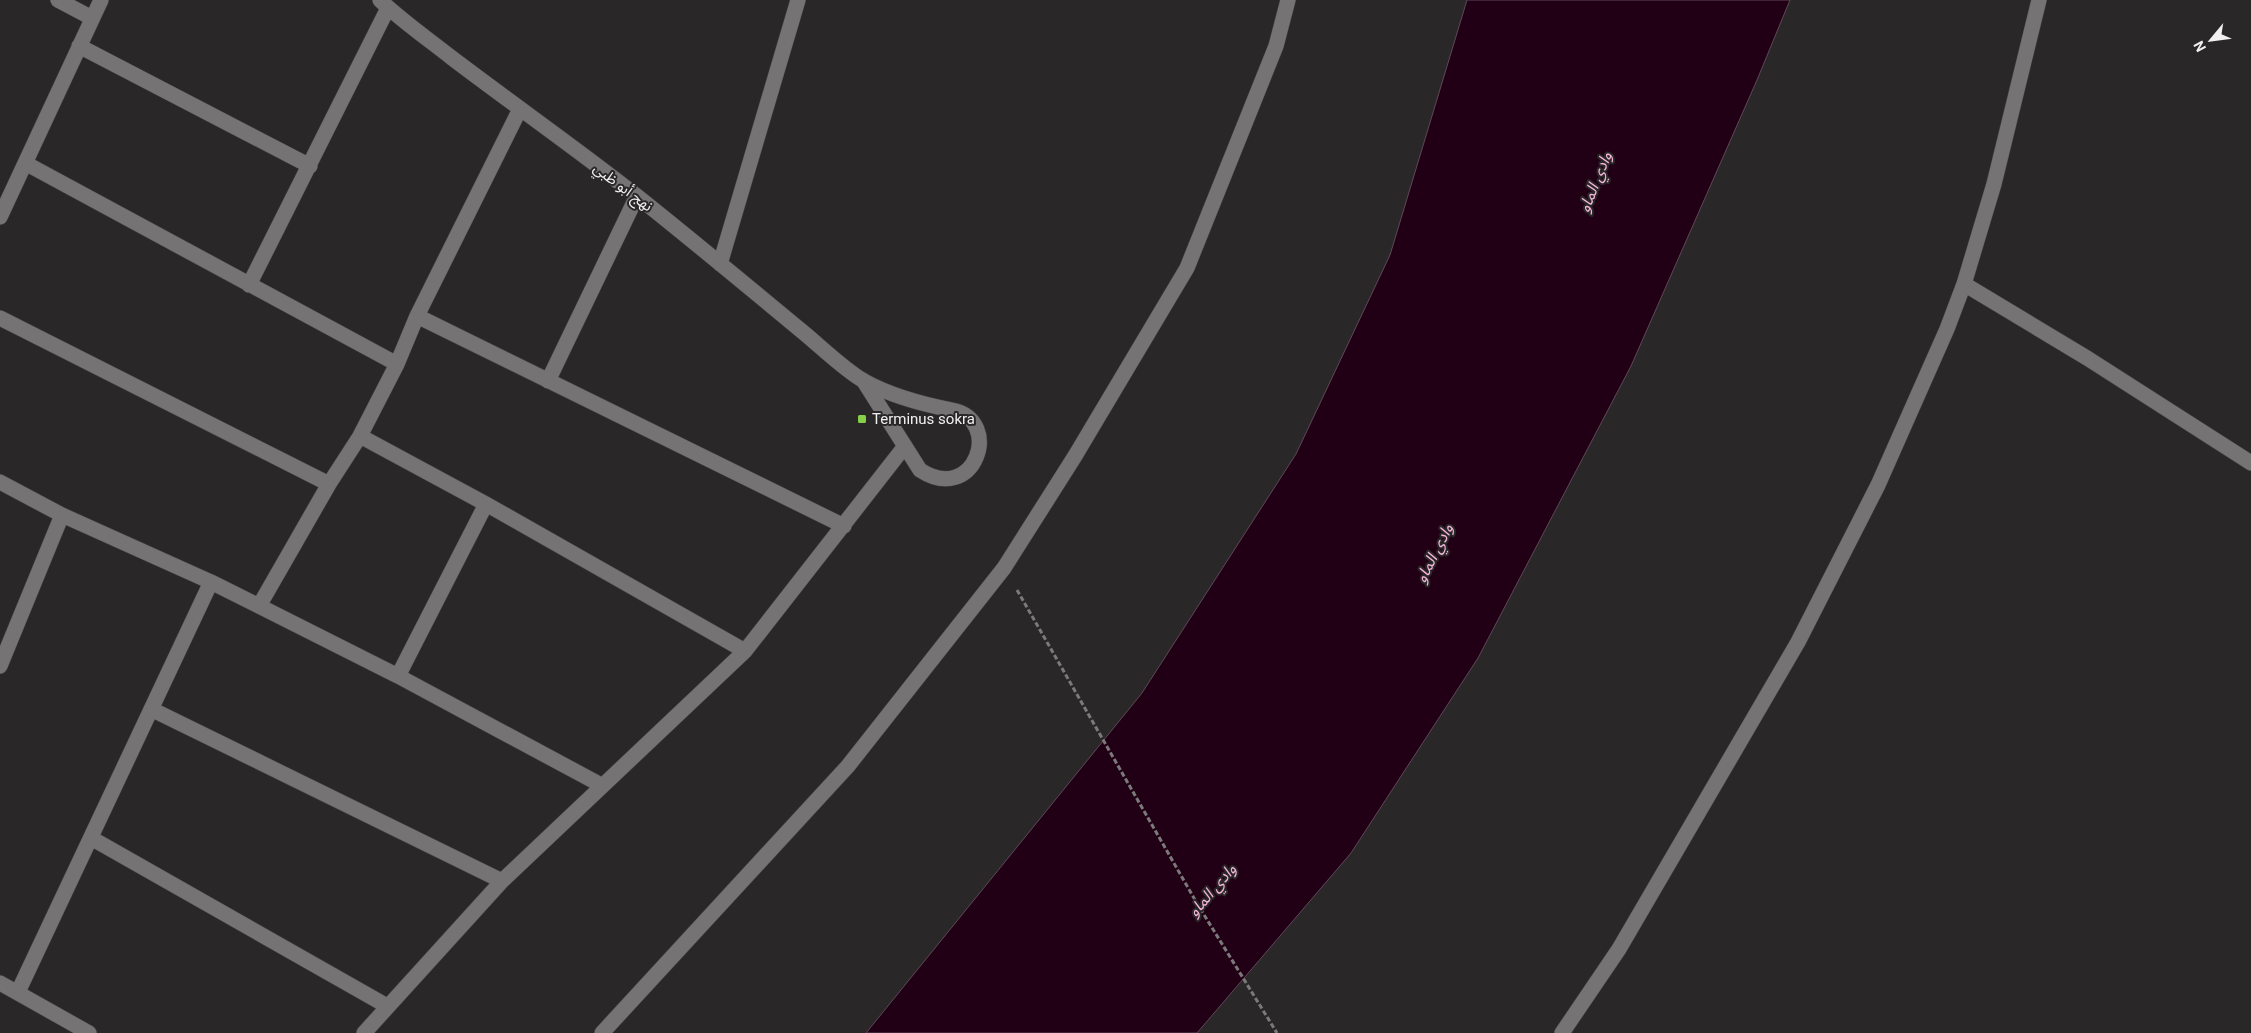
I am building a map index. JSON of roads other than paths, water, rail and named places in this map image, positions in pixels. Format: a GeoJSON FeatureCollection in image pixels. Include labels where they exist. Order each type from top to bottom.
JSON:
{"type":"FeatureCollection","features":[{"type":"Feature","properties":{"kind":"street"},"geometry":{"type":"LineString","coordinates":[[58,0],[92,18]]}},
{"type":"Feature","properties":{"kind":"street"},"geometry":{"type":"LineString","coordinates":[[0,217],[101,0]]}},
{"type":"Feature","properties":{"kind":"street"},"geometry":{"type":"LineString","coordinates":[[720,264],[798,0]]}},
{"type":"Feature","properties":{"kind":"street"},"geometry":{"type":"LineString","coordinates":[[602,1033],[848,766],[1004,568],[1075,456],[1187,268],[1276,46],[1288,0]]}},
{"type":"Feature","properties":{"kind":"street"},"geometry":{"type":"LineString","coordinates":[[1562,1033],[1619,949],[1798,642],[1878,485],[1947,329],[1964,284],[1994,184],[2039,0]]}},
{"type":"Feature","properties":{"kind":"street"},"geometry":{"type":"LineString","coordinates":[[249,285],[310,166],[384,4]]}},
{"type":"Feature","properties":{"kind":"street","name":"نهج أبو ظبي"},"geometry":{"type":"LineString","coordinates":[[384,4],[636,196],[863,380]]}},
{"type":"Feature","properties":{"kind":"street"},"geometry":{"type":"LineString","coordinates":[[79,46],[310,166]]}},
{"type":"Feature","properties":{"kind":"street"},"geometry":{"type":"LineString","coordinates":[[259,606],[329,484],[360,436],[397,364],[417,316],[520,109]]}},
{"type":"Feature","properties":{"kind":"street"},"geometry":{"type":"LineString","coordinates":[[25,162],[397,364]]}},
{"type":"Feature","properties":{"kind":"street"},"geometry":{"type":"LineString","coordinates":[[548,381],[636,196]]}},
{"type":"Feature","properties":{"kind":"street"},"geometry":{"type":"LineString","coordinates":[[1964,284],[2086,358],[2251,463]]}},
{"type":"Feature","properties":{"kind":"street"},"geometry":{"type":"LineString","coordinates":[[417,316],[844,526]]}},
{"type":"Feature","properties":{"kind":"street"},"geometry":{"type":"LineString","coordinates":[[0,318],[329,484]]}},
{"type":"Feature","properties":{"kind":"street"},"geometry":{"type":"LineString","coordinates":[[863,380],[915,402],[959,411],[968,417],[974,425],[980,445],[974,464],[965,473],[954,478],[942,480],[930,477],[920,470],[863,380]]}},
{"type":"Feature","properties":{"kind":"street"},"geometry":{"type":"LineString","coordinates":[[360,436],[486,504],[745,651]]}},
{"type":"Feature","properties":{"kind":"street"},"geometry":{"type":"LineString","coordinates":[[364,1033],[386,1006],[502,881],[601,785],[745,651],[905,446]]}},
{"type":"Feature","properties":{"kind":"street"},"geometry":{"type":"LineString","coordinates":[[0,482],[62,515],[211,582],[398,676],[601,785]]}},
{"type":"Feature","properties":{"kind":"street"},"geometry":{"type":"LineString","coordinates":[[398,676],[486,504]]}},
{"type":"Feature","properties":{"kind":"street"},"geometry":{"type":"LineString","coordinates":[[0,666],[62,515]]}},
{"type":"Feature","properties":{"kind":"street"},"geometry":{"type":"LineString","coordinates":[[18,992],[211,582]]}},
{"type":"Feature","properties":{"kind":"street"},"geometry":{"type":"LineString","coordinates":[[151,709],[502,881]]}},
{"type":"Feature","properties":{"kind":"street"},"geometry":{"type":"LineString","coordinates":[[91,838],[386,1006]]}},
{"type":"Feature","properties":{"kind":"street"},"geometry":{"type":"LineString","coordinates":[[0,983],[89,1033]]}},
{"type":"Feature","properties":{"kind":"water","name":"وادي الماو"},"geometry":{"type":"Polygon","coordinates":[[[1467,0],[1790,0],[1757,80],[1631,366],[1478,658],[1351,853],[1197,1033],[866,1033],[1142,693],[1296,454],[1390,255],[1467,0]]]}},
{"type":"Feature","properties":{"kind":"place","name":"Terminus sokra"},"geometry":{"type":"Point","coordinates":[862,419]}}]}
